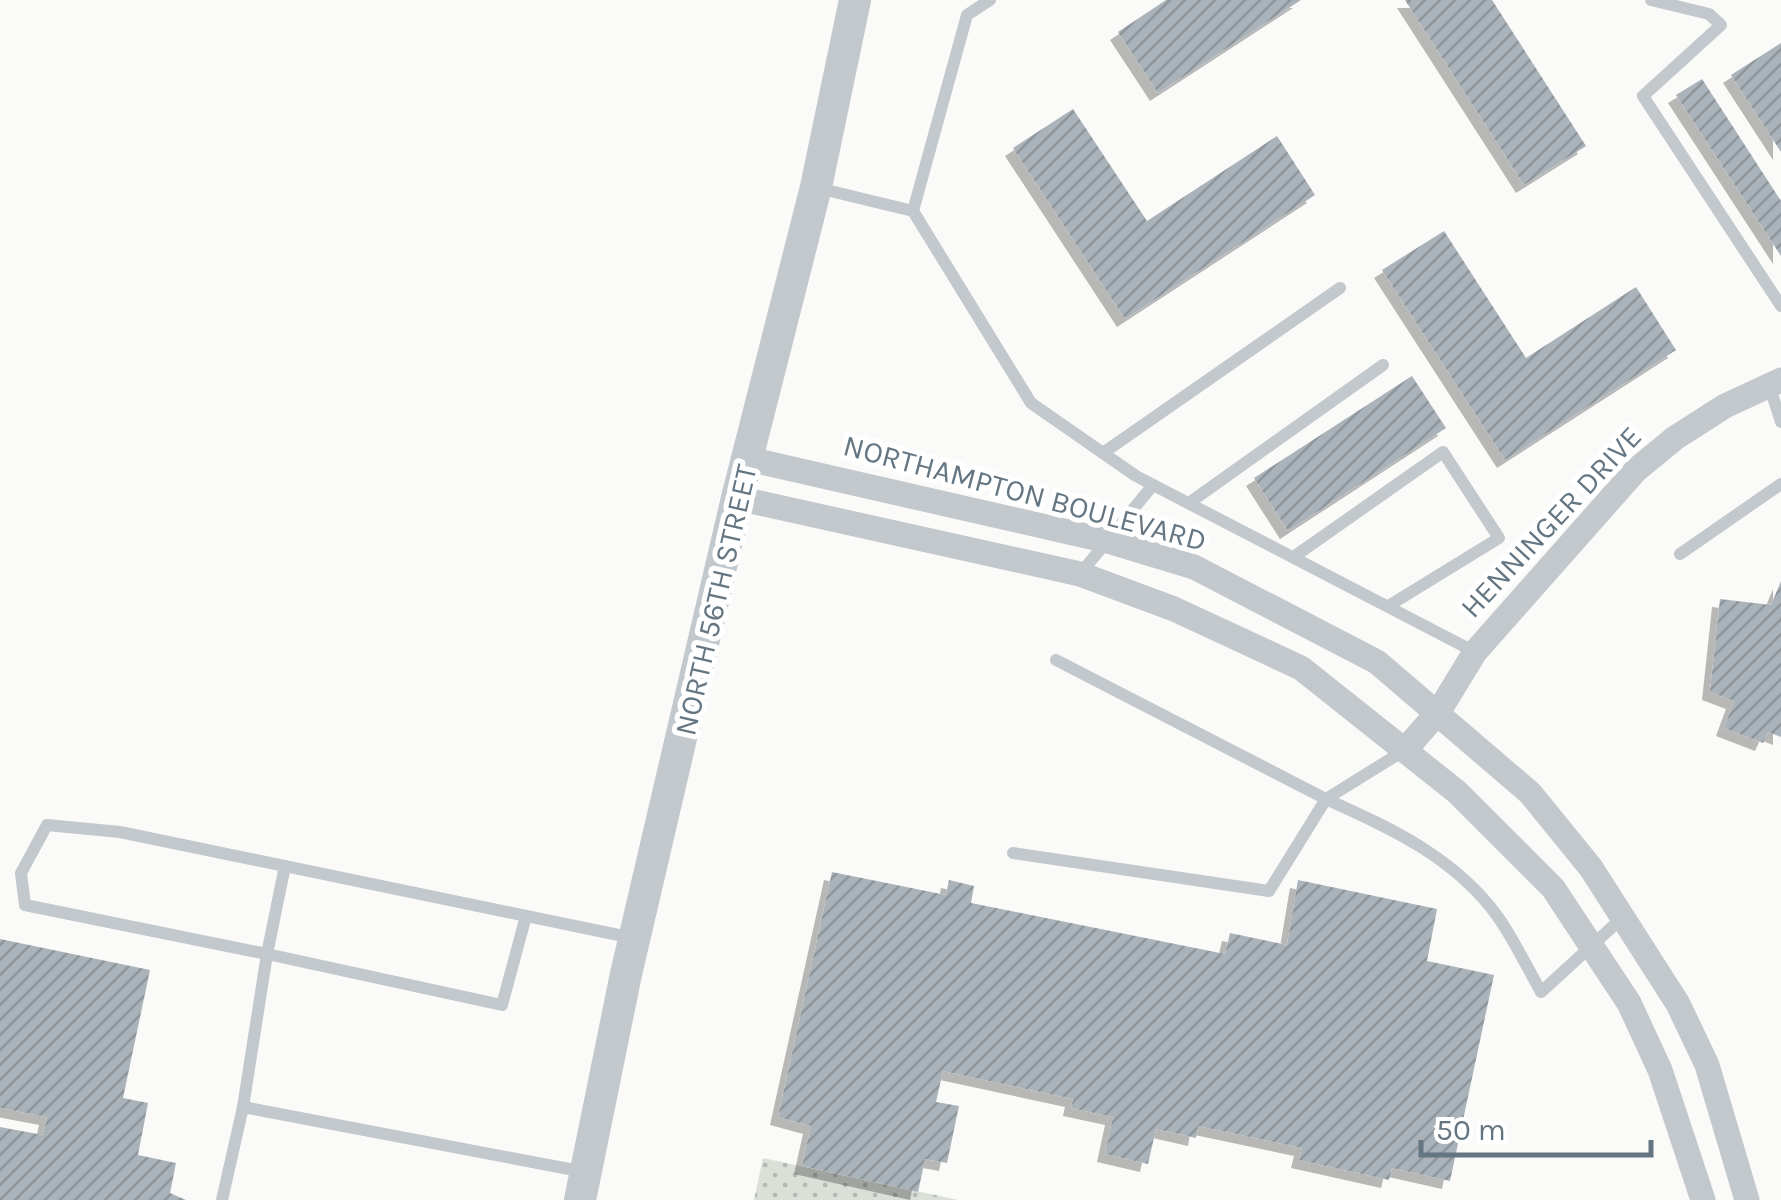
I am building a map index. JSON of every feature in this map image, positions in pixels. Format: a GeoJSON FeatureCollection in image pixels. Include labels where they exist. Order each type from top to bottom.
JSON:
{"type":"FeatureCollection","features":[{"type":"Feature","properties":{"kind":"street","name":"NORTH 56TH STREET"},"geometry":{"type":"LineString","coordinates":[[584,1186],[635,939],[737,498],[816,187],[855,0]]}},
{"type":"Feature","properties":{"kind":"street","name":"HENNINGER DRIVE"},"geometry":{"type":"LineString","coordinates":[[1405,750],[1439,712],[1475,652],[1636,470],[1675,438],[1775,383]]}},
{"type":"Feature","properties":{"kind":"street","name":"NORTHAMPTON BOULEVARD"},"geometry":{"type":"LineString","coordinates":[[748,458],[1108,542],[1194,566],[1287,611],[1377,662],[1530,793],[1591,868],[1678,1004],[1706,1065],[1747,1200]]}},
{"type":"Feature","properties":{"kind":"street"},"geometry":{"type":"LineString","coordinates":[[737,498],[1080,574],[1240,637],[1301,668],[1457,792],[1553,888],[1629,1003],[1660,1070],[1703,1200]]}},
{"type":"Feature","properties":{"kind":"lane"},"geometry":{"type":"LineString","coordinates":[[912,211],[967,14],[990,0]]}},
{"type":"Feature","properties":{"kind":"lane"},"geometry":{"type":"LineString","coordinates":[[1651,0],[1709,14],[1721,24],[1642,96],[1781,306]]}},
{"type":"Feature","properties":{"kind":"lane"},"geometry":{"type":"LineString","coordinates":[[816,187],[912,211],[1031,403],[1154,485],[1475,652]]}},
{"type":"Feature","properties":{"kind":"lane"},"geometry":{"type":"LineString","coordinates":[[1103,453],[1340,288]]}},
{"type":"Feature","properties":{"kind":"lane"},"geometry":{"type":"LineString","coordinates":[[1189,503],[1383,365]]}},
{"type":"Feature","properties":{"kind":"lane"},"geometry":{"type":"LineString","coordinates":[[1775,383],[1781,422]]}},
{"type":"Feature","properties":{"kind":"lane"},"geometry":{"type":"LineString","coordinates":[[1295,556],[1442,452],[1499,538],[1390,605]]}},
{"type":"Feature","properties":{"kind":"lane"},"geometry":{"type":"LineString","coordinates":[[1680,554],[1781,484]]}},
{"type":"Feature","properties":{"kind":"lane"},"geometry":{"type":"LineString","coordinates":[[1080,574],[1154,485]]}},
{"type":"Feature","properties":{"kind":"lane"},"geometry":{"type":"LineString","coordinates":[[1056,660],[1406,836],[1462,877],[1498,917],[1541,992],[1622,918]]}},
{"type":"Feature","properties":{"kind":"lane"},"geometry":{"type":"LineString","coordinates":[[1014,853],[1269,891],[1326,799],[1405,750]]}},
{"type":"Feature","properties":{"kind":"lane"},"geometry":{"type":"LineString","coordinates":[[526,916],[502,1005],[25,905],[21,874],[48,825],[120,832],[526,916],[635,939]]}},
{"type":"Feature","properties":{"kind":"lane"},"geometry":{"type":"LineString","coordinates":[[222,1200],[243,1107],[285,866]]}},
{"type":"Feature","properties":{"kind":"lane"},"geometry":{"type":"LineString","coordinates":[[243,1107],[584,1186]]}},
{"type":"Feature","properties":{"kind":"shaded area"},"geometry":{"type":"Polygon","coordinates":[[[763,1158],[958,1200],[754,1200],[763,1158]]]}},
{"type":"Feature","properties":{"kind":"building"},"geometry":{"type":"Polygon","coordinates":[[[1166,0],[1301,0],[1158,93],[1118,32],[1166,0]]]}},
{"type":"Feature","properties":{"kind":"building"},"geometry":{"type":"Polygon","coordinates":[[[1405,0],[1492,0],[1586,146],[1524,185],[1405,0]]]}},
{"type":"Feature","properties":{"kind":"building"},"geometry":{"type":"Polygon","coordinates":[[[1781,43],[1781,152],[1731,75],[1781,43]]]}},
{"type":"Feature","properties":{"kind":"building"},"geometry":{"type":"Polygon","coordinates":[[[1702,79],[1781,201],[1781,256],[1676,95],[1702,79]]]}},
{"type":"Feature","properties":{"kind":"building"},"geometry":{"type":"Polygon","coordinates":[[[1073,109],[1147,221],[1277,136],[1315,195],[1125,319],[1013,148],[1073,109]]]}},
{"type":"Feature","properties":{"kind":"building"},"geometry":{"type":"Polygon","coordinates":[[[1444,231],[1526,358],[1636,287],[1676,350],[1505,460],[1382,270],[1444,231]]]}},
{"type":"Feature","properties":{"kind":"building"},"geometry":{"type":"Polygon","coordinates":[[[1412,376],[1446,428],[1288,531],[1254,478],[1412,376]]]}},
{"type":"Feature","properties":{"kind":"building"},"geometry":{"type":"Polygon","coordinates":[[[1781,581],[1781,737],[1768,732],[1763,743],[1724,728],[1734,701],[1710,692],[1720,599],[1771,605],[1781,581]]]}},
{"type":"Feature","properties":{"kind":"building"},"geometry":{"type":"Polygon","coordinates":[[[832,872],[946,895],[949,880],[974,886],[971,903],[1225,954],[1230,933],[1287,945],[1298,880],[1437,909],[1427,961],[1494,975],[1450,1181],[1392,1168],[1389,1180],[1299,1160],[1302,1148],[1198,1126],[1196,1138],[1156,1129],[1148,1164],[1105,1154],[1113,1117],[1071,1108],[1073,1099],[943,1071],[936,1102],[959,1106],[947,1163],[925,1159],[918,1192],[802,1166],[811,1126],[778,1117],[832,872]]]}},
{"type":"Feature","properties":{"kind":"building"},"geometry":{"type":"Polygon","coordinates":[[[0,939],[150,970],[123,1098],[148,1103],[138,1155],[176,1163],[170,1193],[186,1200],[0,1200],[0,1127],[43,1135],[47,1117],[0,1108],[0,939]]]}}]}
